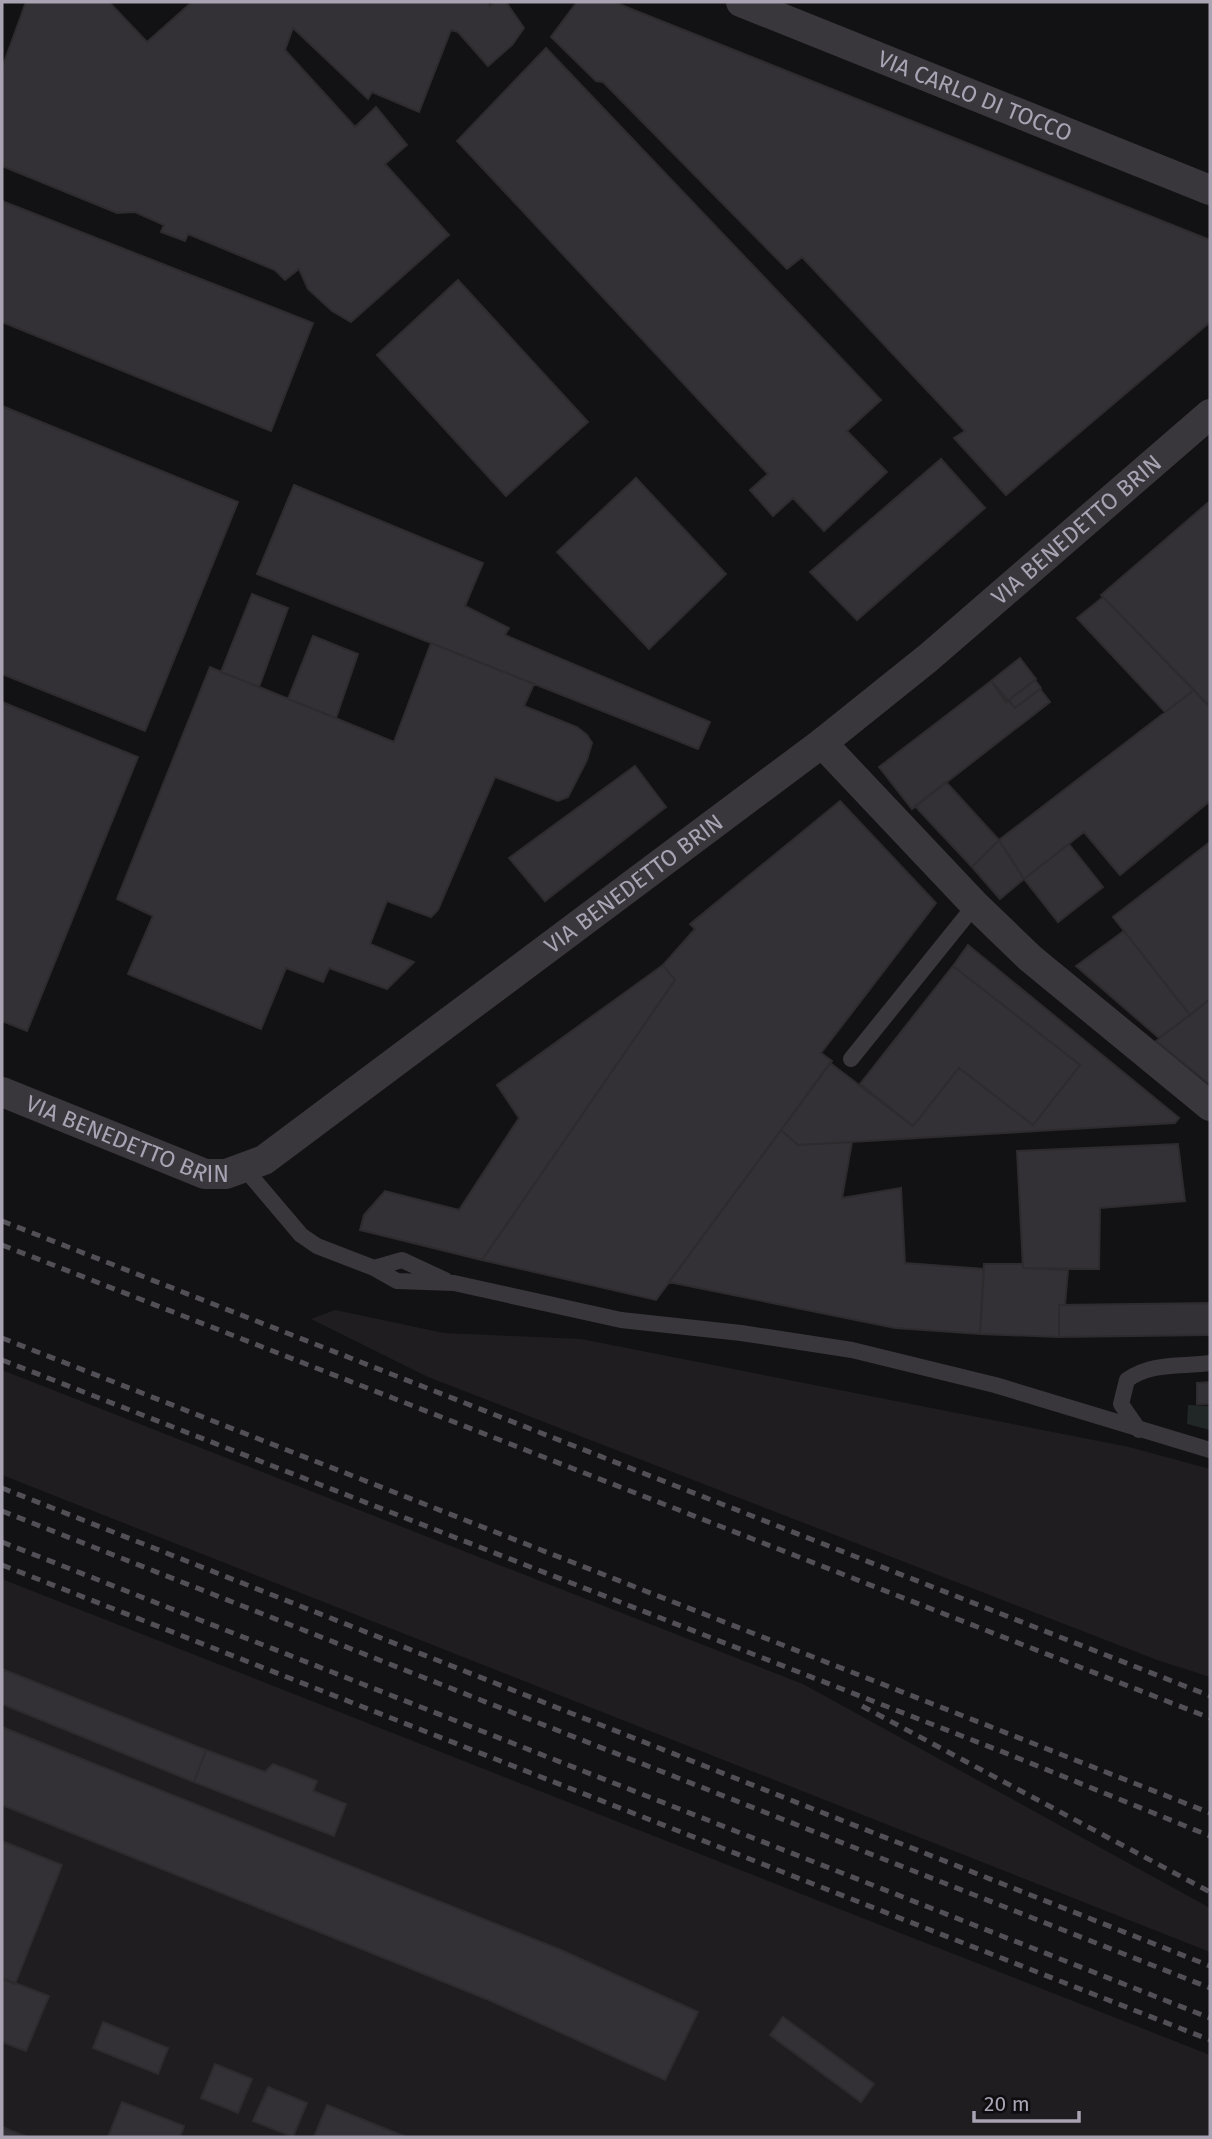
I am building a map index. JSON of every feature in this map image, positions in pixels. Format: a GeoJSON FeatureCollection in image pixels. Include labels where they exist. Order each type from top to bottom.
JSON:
{"type":"FeatureCollection","features":[{"type":"Feature","properties":{"kind":"street","name":"VIA CARLO DI TOCCO"},"geometry":{"type":"LineString","coordinates":[[741,2],[1210,190]]}},
{"type":"Feature","properties":{"kind":"street","name":"VIA BENEDETTO BRIN"},"geometry":{"type":"LineString","coordinates":[[2,1092],[205,1174],[226,1174],[264,1160],[822,743],[928,658],[1210,414]]}},
{"type":"Feature","properties":{"kind":"street"},"geometry":{"type":"LineString","coordinates":[[822,743],[975,905],[1030,958],[1210,1106]]}},
{"type":"Feature","properties":{"kind":"lane"},"geometry":{"type":"LineString","coordinates":[[851,1059],[975,905]]}},
{"type":"Feature","properties":{"kind":"lane"},"geometry":{"type":"LineString","coordinates":[[245,1169],[301,1235],[317,1246],[374,1268],[397,1281],[454,1283],[621,1320],[741,1333],[852,1350],[995,1385],[1146,1433],[1210,1450]]}},
{"type":"Feature","properties":{"kind":"lane"},"geometry":{"type":"LineString","coordinates":[[1146,1433],[1137,1428],[1121,1404],[1127,1380],[1139,1371],[1154,1367],[1210,1363]]}},
{"type":"Feature","properties":{"kind":"shaded area"},"geometry":{"type":"Polygon","coordinates":[[[335,1310],[444,1333],[581,1339],[1129,1447],[1210,1469],[1210,1677],[1157,1660],[428,1377],[311,1319],[335,1310]]]}},
{"type":"Feature","properties":{"kind":"shaded area"},"geometry":{"type":"Polygon","coordinates":[[[2,1370],[803,1684],[1210,1908],[1210,1952],[2,1475],[2,1370]]]}},
{"type":"Feature","properties":{"kind":"shaded area"},"geometry":{"type":"Polygon","coordinates":[[[1188,1405],[1210,1406],[1210,1430],[1187,1424],[1188,1405]]]}},
{"type":"Feature","properties":{"kind":"shaded area"},"geometry":{"type":"Polygon","coordinates":[[[2,1579],[1210,2055],[1210,2137],[2,2137],[2,1579]]]}},
{"type":"Feature","properties":{"kind":"building"},"geometry":{"type":"Polygon","coordinates":[[[26,2],[109,2],[147,42],[192,2],[487,2],[490,6],[494,2],[506,2],[524,28],[512,45],[488,66],[458,32],[451,30],[419,112],[372,92],[368,99],[293,28],[285,50],[355,127],[376,107],[407,145],[385,164],[449,235],[351,322],[332,311],[308,289],[299,269],[285,280],[275,270],[188,234],[185,241],[161,232],[164,225],[135,212],[117,213],[2,166],[2,68],[26,2]]]}},
{"type":"Feature","properties":{"kind":"building"},"geometry":{"type":"Polygon","coordinates":[[[577,2],[614,2],[1210,240],[1210,322],[1006,495],[954,438],[965,431],[802,257],[787,269],[603,82],[596,81],[551,37],[577,2]]]}},
{"type":"Feature","properties":{"kind":"building"},"geometry":{"type":"Polygon","coordinates":[[[546,48],[881,400],[847,431],[887,472],[824,531],[793,498],[773,516],[750,490],[768,474],[457,141],[546,48]]]}},
{"type":"Feature","properties":{"kind":"building"},"geometry":{"type":"Polygon","coordinates":[[[2,201],[313,323],[271,431],[2,322],[2,201]]]}},
{"type":"Feature","properties":{"kind":"building"},"geometry":{"type":"Polygon","coordinates":[[[458,280],[588,422],[506,496],[377,355],[458,280]]]}},
{"type":"Feature","properties":{"kind":"building"},"geometry":{"type":"Polygon","coordinates":[[[2,406],[238,502],[145,731],[2,674],[2,406]]]}},
{"type":"Feature","properties":{"kind":"building"},"geometry":{"type":"Polygon","coordinates":[[[941,459],[985,508],[857,620],[810,572],[941,459]]]}},
{"type":"Feature","properties":{"kind":"building"},"geometry":{"type":"Polygon","coordinates":[[[636,478],[726,574],[649,649],[557,552],[636,478]]]}},
{"type":"Feature","properties":{"kind":"building"},"geometry":{"type":"Polygon","coordinates":[[[294,485],[483,563],[465,606],[509,628],[505,635],[710,722],[698,749],[257,574],[294,485]]]}},
{"type":"Feature","properties":{"kind":"building"},"geometry":{"type":"Polygon","coordinates":[[[1210,501],[1210,707],[1101,595],[1210,501]]]}},
{"type":"Feature","properties":{"kind":"building"},"geometry":{"type":"Polygon","coordinates":[[[252,594],[288,608],[259,687],[221,672],[252,594]]]}},
{"type":"Feature","properties":{"kind":"building"},"geometry":{"type":"Polygon","coordinates":[[[1103,597],[1194,690],[1165,712],[1077,618],[1103,597]]]}},
{"type":"Feature","properties":{"kind":"building"},"geometry":{"type":"Polygon","coordinates":[[[313,636],[358,654],[336,718],[288,699],[313,636]]]}},
{"type":"Feature","properties":{"kind":"building"},"geometry":{"type":"Polygon","coordinates":[[[431,643],[534,684],[524,706],[577,727],[587,735],[592,743],[587,760],[568,797],[558,801],[495,777],[438,910],[431,917],[387,901],[370,944],[414,962],[387,989],[329,968],[323,982],[286,968],[261,1029],[128,974],[153,916],[117,899],[210,667],[394,742],[431,643]]]}},
{"type":"Feature","properties":{"kind":"building"},"geometry":{"type":"Polygon","coordinates":[[[1020,658],[1036,679],[1006,702],[991,681],[1020,658]]]}},
{"type":"Feature","properties":{"kind":"building"},"geometry":{"type":"Polygon","coordinates":[[[1035,680],[1041,688],[1015,708],[1009,700],[1035,680]]]}},
{"type":"Feature","properties":{"kind":"building"},"geometry":{"type":"Polygon","coordinates":[[[991,681],[1015,708],[1040,689],[1050,702],[912,809],[879,767],[991,681]]]}},
{"type":"Feature","properties":{"kind":"building"},"geometry":{"type":"Polygon","coordinates":[[[1194,690],[1210,707],[1210,801],[1120,875],[1084,832],[1024,879],[999,840],[1194,690]]]}},
{"type":"Feature","properties":{"kind":"building"},"geometry":{"type":"Polygon","coordinates":[[[2,702],[138,757],[27,1031],[2,1021],[2,702]]]}},
{"type":"Feature","properties":{"kind":"building"},"geometry":{"type":"Polygon","coordinates":[[[635,766],[666,807],[545,901],[509,858],[635,766]]]}},
{"type":"Feature","properties":{"kind":"building"},"geometry":{"type":"Polygon","coordinates":[[[946,782],[999,840],[972,867],[915,806],[946,782]]]}},
{"type":"Feature","properties":{"kind":"building"},"geometry":{"type":"Polygon","coordinates":[[[840,801],[936,903],[821,1053],[832,1061],[656,1300],[482,1260],[675,980],[663,965],[695,929],[690,924],[840,801]]]}},
{"type":"Feature","properties":{"kind":"building"},"geometry":{"type":"Polygon","coordinates":[[[999,840],[1024,879],[1000,899],[972,867],[999,840]]]}},
{"type":"Feature","properties":{"kind":"building"},"geometry":{"type":"Polygon","coordinates":[[[1210,842],[1210,999],[1190,1015],[1113,917],[1210,842]]]}},
{"type":"Feature","properties":{"kind":"building"},"geometry":{"type":"Polygon","coordinates":[[[1069,844],[1103,887],[1058,922],[1024,879],[1069,844]]]}},
{"type":"Feature","properties":{"kind":"building"},"geometry":{"type":"Polygon","coordinates":[[[1124,931],[1190,1015],[1159,1038],[1076,966],[1124,931]]]}},
{"type":"Feature","properties":{"kind":"building"},"geometry":{"type":"Polygon","coordinates":[[[968,945],[1179,1118],[1175,1123],[798,1145],[781,1130],[830,1063],[913,1126],[959,1068],[1033,1125],[1080,1065],[953,966],[968,945]]]}},
{"type":"Feature","properties":{"kind":"building"},"geometry":{"type":"Polygon","coordinates":[[[663,965],[675,980],[482,1260],[360,1230],[364,1215],[385,1191],[459,1210],[519,1118],[497,1085],[663,965]]]}},
{"type":"Feature","properties":{"kind":"building"},"geometry":{"type":"Polygon","coordinates":[[[953,966],[1080,1065],[1033,1125],[959,1068],[913,1126],[860,1084],[953,966]]]}},
{"type":"Feature","properties":{"kind":"building"},"geometry":{"type":"Polygon","coordinates":[[[1210,999],[1210,1085],[1156,1041],[1210,999]]]}},
{"type":"Feature","properties":{"kind":"building"},"geometry":{"type":"Polygon","coordinates":[[[781,1130],[798,1145],[852,1142],[842,1198],[901,1188],[905,1263],[984,1269],[980,1334],[895,1328],[669,1282],[781,1130]]]}},
{"type":"Feature","properties":{"kind":"building"},"geometry":{"type":"Polygon","coordinates":[[[1178,1144],[1185,1201],[1100,1208],[1099,1269],[1023,1268],[1017,1151],[1178,1144]]]}},
{"type":"Feature","properties":{"kind":"building"},"geometry":{"type":"Polygon","coordinates":[[[984,1264],[1023,1264],[1023,1268],[1068,1270],[1065,1305],[1059,1305],[1059,1337],[980,1334],[984,1264]]]}},
{"type":"Feature","properties":{"kind":"building"},"geometry":{"type":"Polygon","coordinates":[[[1210,1303],[1210,1335],[1059,1337],[1059,1305],[1210,1303]]]}},
{"type":"Feature","properties":{"kind":"building"},"geometry":{"type":"Polygon","coordinates":[[[1210,1382],[1210,1404],[1197,1404],[1197,1383],[1210,1382]]]}},
{"type":"Feature","properties":{"kind":"building"},"geometry":{"type":"Polygon","coordinates":[[[2,1669],[206,1750],[194,1782],[2,1704],[2,1669]]]}},
{"type":"Feature","properties":{"kind":"building"},"geometry":{"type":"Polygon","coordinates":[[[2,1727],[561,1950],[698,2012],[665,2080],[489,2000],[2,1805],[2,1727]]]}},
{"type":"Feature","properties":{"kind":"building"},"geometry":{"type":"Polygon","coordinates":[[[206,1750],[265,1772],[273,1764],[317,1781],[313,1791],[346,1804],[334,1836],[194,1782],[206,1750]]]}},
{"type":"Feature","properties":{"kind":"building"},"geometry":{"type":"Polygon","coordinates":[[[2,1841],[62,1865],[15,1984],[2,1979],[2,1841]]]}},
{"type":"Feature","properties":{"kind":"building"},"geometry":{"type":"Polygon","coordinates":[[[2,1978],[49,1996],[26,2051],[2,2042],[2,1978]]]}},
{"type":"Feature","properties":{"kind":"building"},"geometry":{"type":"Polygon","coordinates":[[[783,2017],[874,2084],[861,2102],[770,2035],[783,2017]]]}},
{"type":"Feature","properties":{"kind":"building"},"geometry":{"type":"Polygon","coordinates":[[[103,2022],[168,2048],[158,2074],[93,2048],[103,2022]]]}},
{"type":"Feature","properties":{"kind":"building"},"geometry":{"type":"Polygon","coordinates":[[[215,2064],[252,2079],[238,2113],[201,2098],[215,2064]]]}},
{"type":"Feature","properties":{"kind":"building"},"geometry":{"type":"Polygon","coordinates":[[[268,2087],[307,2103],[293,2137],[253,2121],[268,2087]]]}},
{"type":"Feature","properties":{"kind":"building"},"geometry":{"type":"Polygon","coordinates":[[[122,2102],[184,2126],[180,2137],[108,2137],[122,2102]]]}},
{"type":"Feature","properties":{"kind":"building"},"geometry":{"type":"Polygon","coordinates":[[[327,2105],[406,2137],[314,2137],[327,2105]]]}},
{"type":"Feature","properties":{"kind":"building"},"geometry":{"type":"Polygon","coordinates":[[[2,2127],[27,2137],[2,2137],[2,2127]]]}},
{"type":"Feature","properties":{"kind":"railway"},"geometry":{"type":"LineString","coordinates":[[2,1221],[1210,1696]]}},
{"type":"Feature","properties":{"kind":"railway"},"geometry":{"type":"LineString","coordinates":[[2,1245],[1210,1718]]}},
{"type":"Feature","properties":{"kind":"railway"},"geometry":{"type":"LineString","coordinates":[[2,1338],[1210,1813]]}},
{"type":"Feature","properties":{"kind":"railway"},"geometry":{"type":"LineString","coordinates":[[2,1360],[1008,1754],[1210,1836]]}},
{"type":"Feature","properties":{"kind":"railway"},"geometry":{"type":"LineString","coordinates":[[2,1488],[1210,1966]]}},
{"type":"Feature","properties":{"kind":"railway"},"geometry":{"type":"LineString","coordinates":[[2,1511],[1210,1988]]}},
{"type":"Feature","properties":{"kind":"railway"},"geometry":{"type":"LineString","coordinates":[[2,1542],[1210,2018]]}},
{"type":"Feature","properties":{"kind":"railway"},"geometry":{"type":"LineString","coordinates":[[2,1565],[1210,2040]]}},
{"type":"Feature","properties":{"kind":"railway"},"geometry":{"type":"LineString","coordinates":[[862,1706],[1210,1892]]}}]}
